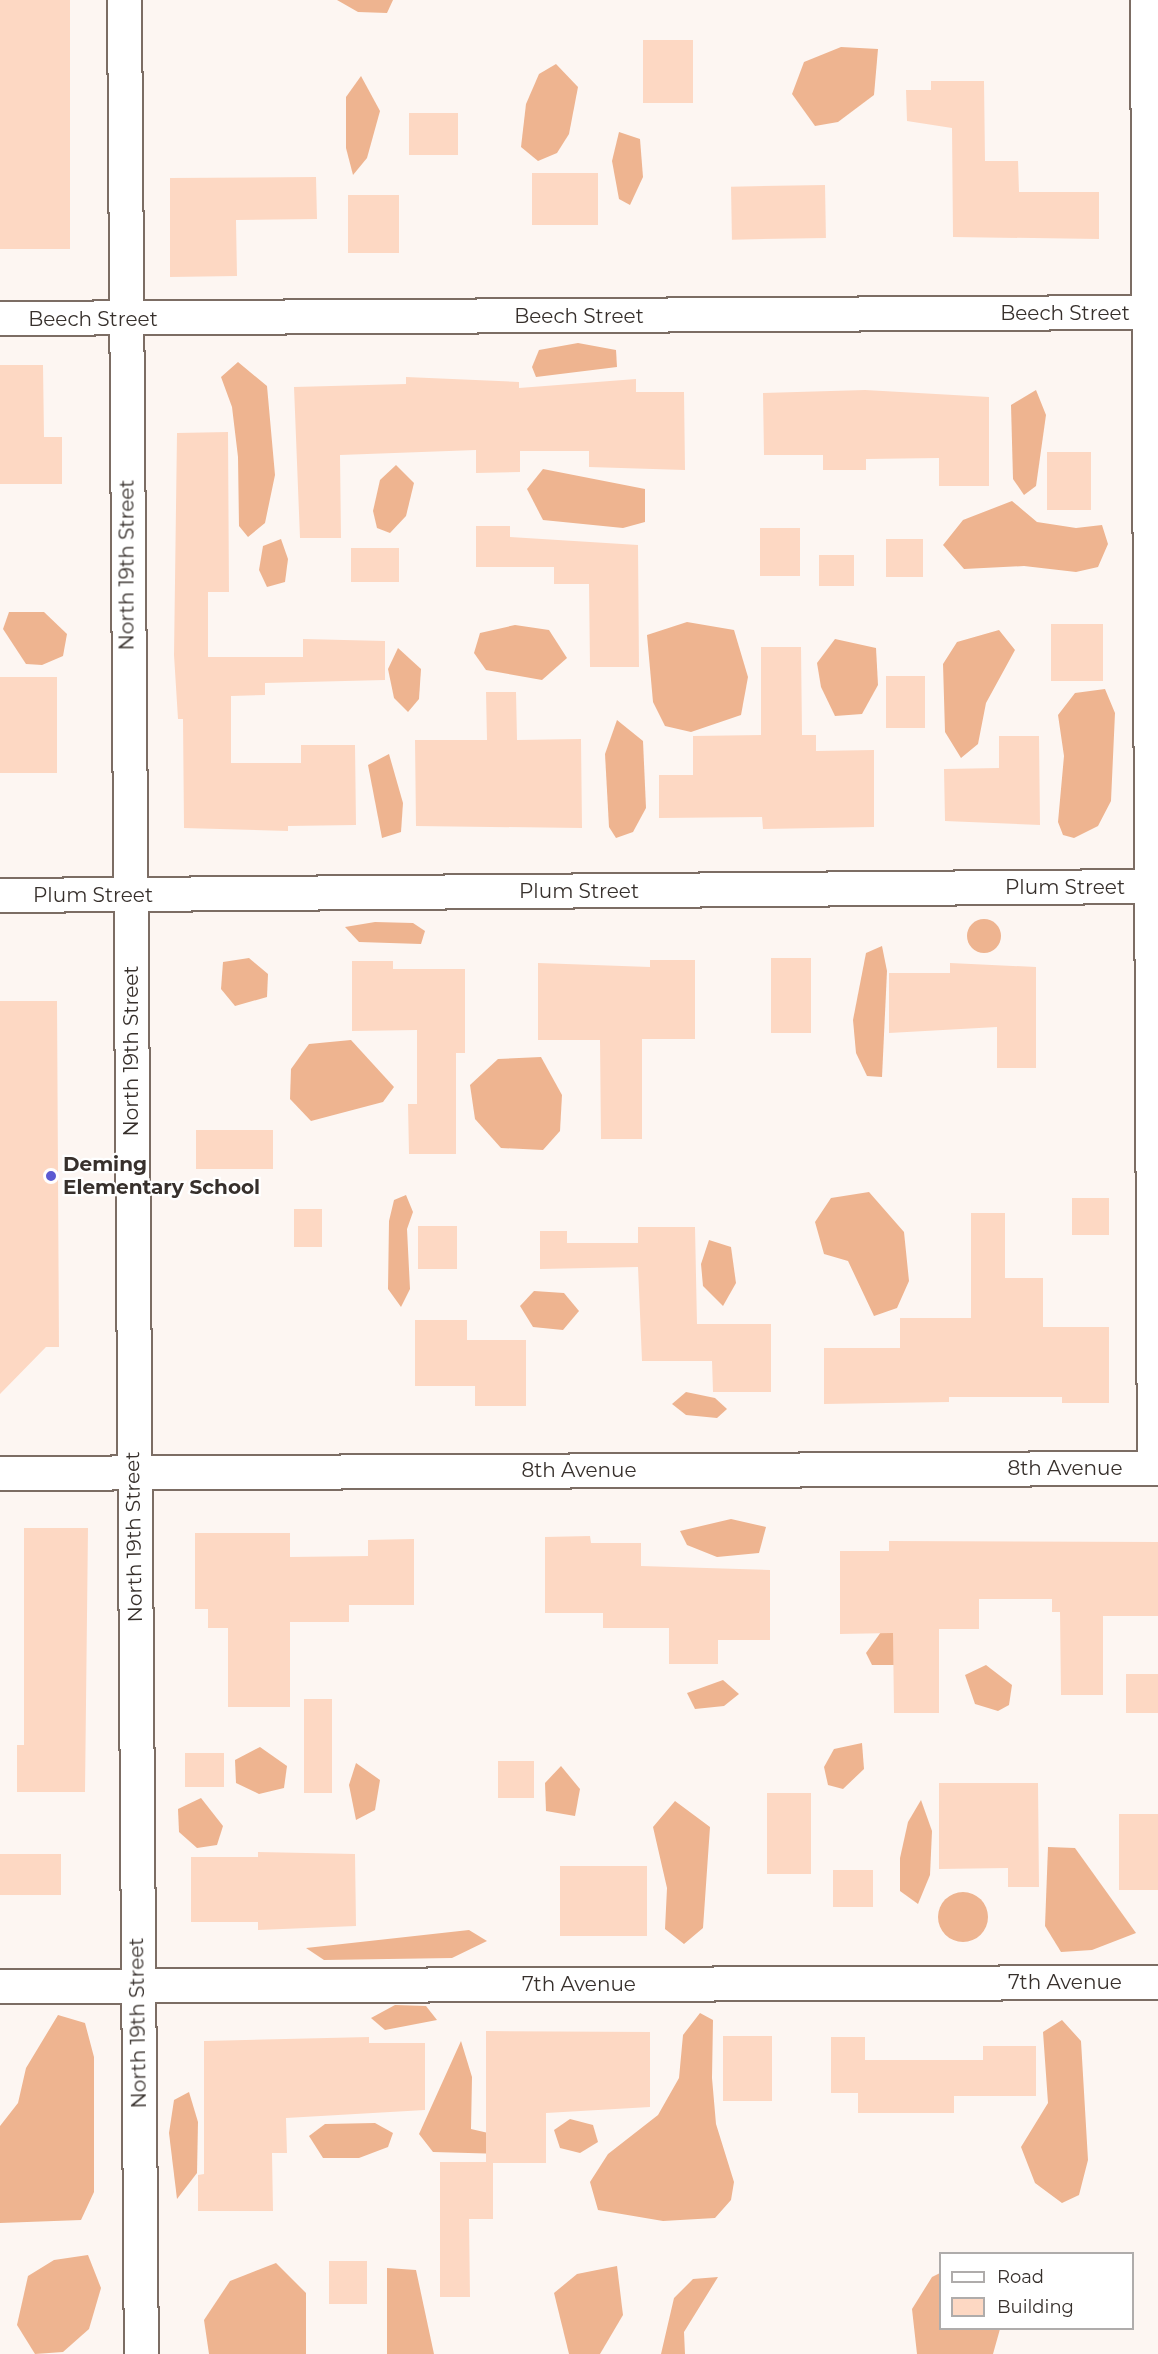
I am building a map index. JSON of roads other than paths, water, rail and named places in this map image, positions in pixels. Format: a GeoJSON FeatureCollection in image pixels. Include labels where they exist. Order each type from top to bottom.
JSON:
{"type":"FeatureCollection","features":[{"type":"Feature","properties":{"kind":"street","name":"North 19th Street"},"geometry":{"type":"LineString","coordinates":[[124,0],[141,2354]]}},
{"type":"Feature","properties":{"kind":"street"},"geometry":{"type":"LineString","coordinates":[[1147,0],[1153,313],[1156,1468]]}},
{"type":"Feature","properties":{"kind":"street","name":"Beech Street"},"geometry":{"type":"LineString","coordinates":[[0,318],[1153,313]]}},
{"type":"Feature","properties":{"kind":"street","name":"Plum Street"},"geometry":{"type":"LineString","coordinates":[[0,895],[1155,886]]}},
{"type":"Feature","properties":{"kind":"street","name":"8th Avenue"},"geometry":{"type":"LineString","coordinates":[[0,1473],[1156,1468]]}},
{"type":"Feature","properties":{"kind":"street","name":"7th Avenue"},"geometry":{"type":"LineString","coordinates":[[0,1986],[1158,1982]]}},
{"type":"Feature","properties":{"kind":"place","name":"Deming Elementary School"},"geometry":{"type":"Point","coordinates":[51,1176]}}]}
